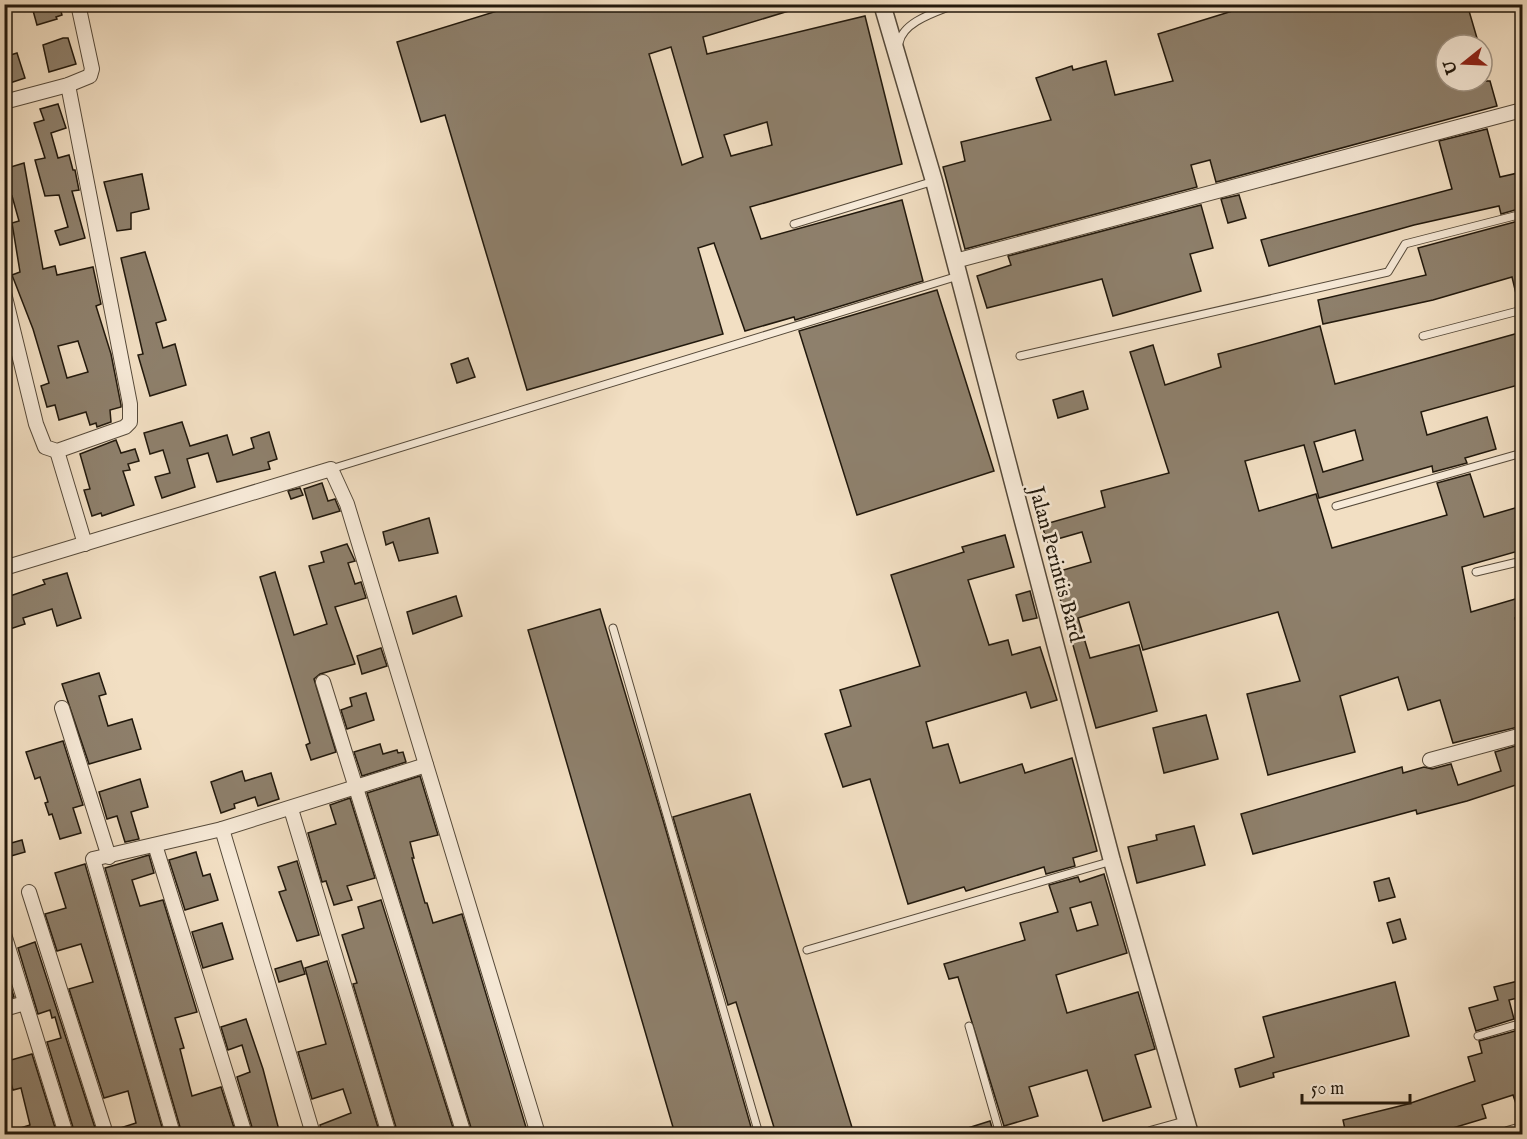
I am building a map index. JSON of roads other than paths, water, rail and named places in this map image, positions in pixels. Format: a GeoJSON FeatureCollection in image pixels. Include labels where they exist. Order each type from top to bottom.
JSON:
{"type":"FeatureCollection","features":[{"type":"Feature","properties":{"kind":"street"},"geometry":{"type":"LineString","coordinates":[[4,102],[68,85],[90,76],[92,69],[78,4]]}},
{"type":"Feature","properties":{"kind":"street","name":"Jalan Perintis Bard"},"geometry":{"type":"LineString","coordinates":[[882,4],[934,181],[1112,861],[1189,1129]]}},
{"type":"Feature","properties":{"kind":"street"},"geometry":{"type":"LineString","coordinates":[[4,293],[40,438],[45,447],[57,451],[125,427],[132,415],[68,85]]}},
{"type":"Feature","properties":{"kind":"street"},"geometry":{"type":"LineString","coordinates":[[957,269],[1522,110]]}},
{"type":"Feature","properties":{"kind":"street"},"geometry":{"type":"LineString","coordinates":[[57,451],[85,544]]}},
{"type":"Feature","properties":{"kind":"street"},"geometry":{"type":"LineString","coordinates":[[4,568],[331,469],[347,504],[538,1134]]}},
{"type":"Feature","properties":{"kind":"street"},"geometry":{"type":"LineString","coordinates":[[323,682],[391,897],[410,966],[424,999],[464,1134]]}},
{"type":"Feature","properties":{"kind":"street"},"geometry":{"type":"LineString","coordinates":[[62,708],[109,857]]}},
{"type":"Feature","properties":{"kind":"street"},"geometry":{"type":"LineString","coordinates":[[1430,759],[1522,735]]}},
{"type":"Feature","properties":{"kind":"street"},"geometry":{"type":"LineString","coordinates":[[173,1134],[93,860],[222,829],[426,765]]}},
{"type":"Feature","properties":{"kind":"street"},"geometry":{"type":"LineString","coordinates":[[291,809],[389,1134]]}},
{"type":"Feature","properties":{"kind":"street"},"geometry":{"type":"LineString","coordinates":[[222,829],[313,1134]]}},
{"type":"Feature","properties":{"kind":"street"},"geometry":{"type":"LineString","coordinates":[[156,844],[245,1134]]}},
{"type":"Feature","properties":{"kind":"street"},"geometry":{"type":"LineString","coordinates":[[29,892],[106,1134]]}},
{"type":"Feature","properties":{"kind":"street"},"geometry":{"type":"LineString","coordinates":[[4,934],[66,1134]]}},
{"type":"Feature","properties":{"kind":"street"},"geometry":{"type":"LineString","coordinates":[[4,1009],[25,1003]]}},
{"type":"Feature","properties":{"kind":"street"},"geometry":{"type":"LineString","coordinates":[[1151,1134],[1189,1129]]}},
{"type":"Feature","properties":{"kind":"street"},"geometry":{"type":"LineString","coordinates":[[1508,1134],[1522,1130]]}},
{"type":"Feature","properties":{"kind":"lane"},"geometry":{"type":"LineString","coordinates":[[897,51],[900,36],[909,27],[956,4]]}},
{"type":"Feature","properties":{"kind":"lane"},"geometry":{"type":"LineString","coordinates":[[794,224],[934,181]]}},
{"type":"Feature","properties":{"kind":"lane"},"geometry":{"type":"LineString","coordinates":[[1020,356],[1388,272],[1405,244],[1522,214]]}},
{"type":"Feature","properties":{"kind":"lane"},"geometry":{"type":"LineString","coordinates":[[331,469],[957,269]]}},
{"type":"Feature","properties":{"kind":"lane"},"geometry":{"type":"LineString","coordinates":[[1423,336],[1522,310]]}},
{"type":"Feature","properties":{"kind":"lane"},"geometry":{"type":"LineString","coordinates":[[1336,506],[1521,454],[1522,470]]}},
{"type":"Feature","properties":{"kind":"lane"},"geometry":{"type":"LineString","coordinates":[[1476,572],[1522,561]]}},
{"type":"Feature","properties":{"kind":"lane"},"geometry":{"type":"LineString","coordinates":[[613,628],[759,1134]]}},
{"type":"Feature","properties":{"kind":"lane"},"geometry":{"type":"LineString","coordinates":[[807,950],[1112,861]]}},
{"type":"Feature","properties":{"kind":"lane"},"geometry":{"type":"LineString","coordinates":[[1478,1036],[1522,1023]]}},
{"type":"Feature","properties":{"kind":"lane"},"geometry":{"type":"LineString","coordinates":[[969,1026],[1000,1134]]}}]}
